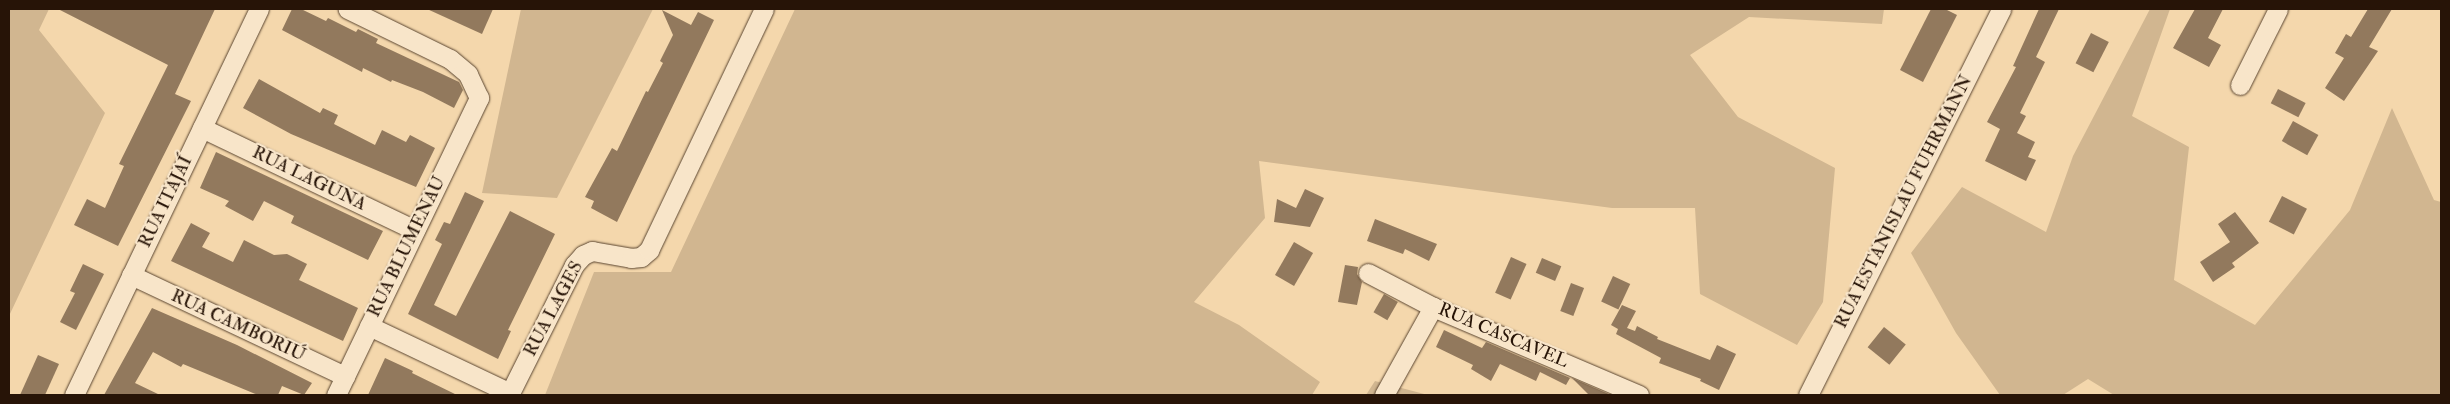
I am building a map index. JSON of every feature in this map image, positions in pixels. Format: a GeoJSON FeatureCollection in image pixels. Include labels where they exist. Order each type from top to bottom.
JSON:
{"type":"FeatureCollection","features":[{"type":"Feature","properties":{"kind":"street","name":"RUA ITAJAÍ"},"geometry":{"type":"LineString","coordinates":[[74,395],[259,9]]}},
{"type":"Feature","properties":{"kind":"street","name":"RUA BLUMENAU"},"geometry":{"type":"LineString","coordinates":[[336,395],[479,98],[468,74],[450,59],[348,9]]}},
{"type":"Feature","properties":{"kind":"street","name":"RUA LAGES"},"geometry":{"type":"LineString","coordinates":[[369,326],[509,394],[574,265],[583,255],[592,251],[630,258],[641,257],[649,250],[764,9]]}},
{"type":"Feature","properties":{"kind":"street","name":"RUA ESTANISLAU FUHRMANN"},"geometry":{"type":"LineString","coordinates":[[1808,395],[2001,9]]}},
{"type":"Feature","properties":{"kind":"street"},"geometry":{"type":"LineString","coordinates":[[2240,85],[2278,9]]}},
{"type":"Feature","properties":{"kind":"street","name":"RUA LAGUNA"},"geometry":{"type":"LineString","coordinates":[[202,128],[415,230]]}},
{"type":"Feature","properties":{"kind":"street","name":"RUA CASCAVEL"},"geometry":{"type":"LineString","coordinates":[[1368,273],[1433,307],[1640,395]]}},
{"type":"Feature","properties":{"kind":"street","name":"RUA CAMBORIÚ"},"geometry":{"type":"LineString","coordinates":[[131,275],[345,376]]}},
{"type":"Feature","properties":{"kind":"street"},"geometry":{"type":"LineString","coordinates":[[1384,395],[1433,307]]}},
{"type":"Feature","properties":{"kind":"shaded area"},"geometry":{"type":"Polygon","coordinates":[[[9,9],[49,9],[39,30],[105,113],[9,316],[9,9]]]}},
{"type":"Feature","properties":{"kind":"shaded area"},"geometry":{"type":"Polygon","coordinates":[[[521,9],[653,9],[557,198],[482,193],[521,9]]]}},
{"type":"Feature","properties":{"kind":"shaded area"},"geometry":{"type":"Polygon","coordinates":[[[795,9],[1884,9],[1882,24],[1749,17],[1690,55],[1738,117],[1835,168],[1823,302],[1797,345],[1700,294],[1695,208],[1612,208],[1259,161],[1265,218],[1194,302],[1239,325],[1320,382],[1312,395],[545,395],[594,272],[671,272],[795,9]]]}},
{"type":"Feature","properties":{"kind":"shaded area"},"geometry":{"type":"Polygon","coordinates":[[[2150,9],[2170,9],[2132,116],[2189,147],[2174,280],[2255,325],[2350,210],[2392,108],[2434,200],[2441,202],[2441,395],[2114,395],[2088,379],[2063,395],[2000,395],[1956,333],[1911,253],[1962,187],[2046,232],[2073,156],[2150,9]]]}},
{"type":"Feature","properties":{"kind":"shaded area"},"geometry":{"type":"Polygon","coordinates":[[[1375,381],[1428,395],[1366,395],[1375,381]]]}},
{"type":"Feature","properties":{"kind":"building"},"geometry":{"type":"Polygon","coordinates":[[[58,9],[215,9],[175,94],[191,101],[118,246],[74,225],[87,199],[105,208],[124,166],[119,164],[168,65],[58,9]]]}},
{"type":"Feature","properties":{"kind":"building"},"geometry":{"type":"Polygon","coordinates":[[[292,9],[301,9],[326,21],[328,18],[356,32],[358,29],[378,39],[376,43],[459,82],[463,90],[454,108],[423,92],[392,80],[391,82],[363,68],[362,72],[282,30],[292,9]]]}},
{"type":"Feature","properties":{"kind":"building"},"geometry":{"type":"Polygon","coordinates":[[[427,9],[493,9],[482,34],[427,9]]]}},
{"type":"Feature","properties":{"kind":"building"},"geometry":{"type":"Polygon","coordinates":[[[1931,9],[1945,9],[1957,15],[1923,82],[1900,70],[1931,9]]]}},
{"type":"Feature","properties":{"kind":"building"},"geometry":{"type":"Polygon","coordinates":[[[2039,9],[2059,9],[2036,57],[2045,62],[2020,113],[2026,116],[2017,133],[2035,142],[2028,157],[2036,160],[2026,181],[1985,161],[2000,129],[1987,122],[2016,67],[2013,66],[2039,9]]]}},
{"type":"Feature","properties":{"kind":"building"},"geometry":{"type":"Polygon","coordinates":[[[2195,9],[2223,9],[2208,38],[2221,45],[2209,67],[2173,48],[2195,9]]]}},
{"type":"Feature","properties":{"kind":"building"},"geometry":{"type":"Polygon","coordinates":[[[2368,9],[2392,9],[2369,47],[2378,51],[2344,101],[2325,88],[2344,58],[2335,53],[2346,34],[2351,37],[2368,9]]]}},
{"type":"Feature","properties":{"kind":"building"},"geometry":{"type":"Polygon","coordinates":[[[662,10],[691,25],[698,12],[714,20],[617,222],[591,208],[594,201],[585,197],[612,148],[617,151],[646,91],[648,92],[663,63],[660,61],[673,35],[662,10]]]}},
{"type":"Feature","properties":{"kind":"building"},"geometry":{"type":"Polygon","coordinates":[[[2091,33],[2109,42],[2093,72],[2076,63],[2091,33]]]}},
{"type":"Feature","properties":{"kind":"building"},"geometry":{"type":"Polygon","coordinates":[[[259,79],[320,113],[323,108],[338,115],[334,124],[375,145],[382,130],[406,142],[410,135],[435,148],[416,187],[291,134],[243,108],[259,79]]]}},
{"type":"Feature","properties":{"kind":"building"},"geometry":{"type":"Polygon","coordinates":[[[2278,89],[2306,103],[2298,117],[2271,103],[2278,89]]]}},
{"type":"Feature","properties":{"kind":"building"},"geometry":{"type":"Polygon","coordinates":[[[2293,121],[2318,135],[2307,155],[2282,141],[2293,121]]]}},
{"type":"Feature","properties":{"kind":"building"},"geometry":{"type":"Polygon","coordinates":[[[216,152],[383,231],[368,260],[291,223],[294,216],[264,201],[253,221],[225,206],[229,201],[200,188],[216,152]]]}},
{"type":"Feature","properties":{"kind":"building"},"geometry":{"type":"Polygon","coordinates":[[[1305,189],[1324,198],[1310,227],[1274,222],[1277,199],[1296,208],[1305,189]]]}},
{"type":"Feature","properties":{"kind":"building"},"geometry":{"type":"Polygon","coordinates":[[[465,192],[484,201],[434,305],[456,316],[510,211],[555,234],[508,330],[511,331],[498,359],[408,314],[442,244],[435,240],[444,222],[450,224],[465,192]]]}},
{"type":"Feature","properties":{"kind":"building"},"geometry":{"type":"Polygon","coordinates":[[[2282,196],[2307,209],[2294,235],[2269,222],[2282,196]]]}},
{"type":"Feature","properties":{"kind":"building"},"geometry":{"type":"Polygon","coordinates":[[[2235,212],[2259,243],[2232,263],[2235,267],[2213,282],[2200,262],[2230,242],[2218,224],[2235,212]]]}},
{"type":"Feature","properties":{"kind":"building"},"geometry":{"type":"Polygon","coordinates":[[[1375,219],[1437,244],[1429,261],[1405,249],[1403,254],[1367,241],[1375,219]]]}},
{"type":"Feature","properties":{"kind":"building"},"geometry":{"type":"Polygon","coordinates":[[[191,223],[210,233],[202,247],[233,262],[244,240],[274,255],[287,254],[307,264],[299,280],[358,308],[343,341],[171,261],[191,223]]]}},
{"type":"Feature","properties":{"kind":"building"},"geometry":{"type":"Polygon","coordinates":[[[1294,242],[1313,253],[1294,286],[1275,275],[1294,242]]]}},
{"type":"Feature","properties":{"kind":"building"},"geometry":{"type":"Polygon","coordinates":[[[1511,257],[1527,264],[1511,300],[1495,293],[1511,257]]]}},
{"type":"Feature","properties":{"kind":"building"},"geometry":{"type":"Polygon","coordinates":[[[1542,258],[1561,266],[1555,281],[1536,273],[1542,258]]]}},
{"type":"Feature","properties":{"kind":"building"},"geometry":{"type":"Polygon","coordinates":[[[83,264],[104,274],[76,330],[60,322],[75,293],[70,291],[83,264]]]}},
{"type":"Feature","properties":{"kind":"building"},"geometry":{"type":"Polygon","coordinates":[[[1345,265],[1358,267],[1357,274],[1362,282],[1357,305],[1338,302],[1345,265]]]}},
{"type":"Feature","properties":{"kind":"building"},"geometry":{"type":"Polygon","coordinates":[[[1613,276],[1630,284],[1618,309],[1601,301],[1613,276]]]}},
{"type":"Feature","properties":{"kind":"building"},"geometry":{"type":"Polygon","coordinates":[[[1571,283],[1584,288],[1573,316],[1560,311],[1571,283]]]}},
{"type":"Feature","properties":{"kind":"building"},"geometry":{"type":"Polygon","coordinates":[[[1384,294],[1398,302],[1387,320],[1374,312],[1384,294]]]}},
{"type":"Feature","properties":{"kind":"building"},"geometry":{"type":"Polygon","coordinates":[[[1622,305],[1636,311],[1627,328],[1635,331],[1637,326],[1658,337],[1657,339],[1710,360],[1717,345],[1736,354],[1719,390],[1700,381],[1701,379],[1659,363],[1661,358],[1616,334],[1618,329],[1611,325],[1622,305]]]}},
{"type":"Feature","properties":{"kind":"building"},"geometry":{"type":"Polygon","coordinates":[[[152,308],[237,345],[312,383],[304,395],[282,386],[278,395],[258,395],[183,364],[181,367],[153,352],[135,383],[160,395],[104,395],[152,308]]]}},
{"type":"Feature","properties":{"kind":"building"},"geometry":{"type":"Polygon","coordinates":[[[1884,327],[1906,345],[1889,365],[1868,347],[1884,327]]]}},
{"type":"Feature","properties":{"kind":"building"},"geometry":{"type":"Polygon","coordinates":[[[1444,330],[1482,348],[1486,342],[1570,378],[1566,385],[1540,372],[1536,381],[1500,364],[1491,381],[1471,369],[1473,365],[1436,347],[1444,330]]]}},
{"type":"Feature","properties":{"kind":"building"},"geometry":{"type":"Polygon","coordinates":[[[38,355],[59,364],[45,395],[20,395],[38,355]]]}},
{"type":"Feature","properties":{"kind":"building"},"geometry":{"type":"Polygon","coordinates":[[[385,358],[413,371],[412,373],[457,395],[368,395],[385,358]]]}},
{"type":"Feature","properties":{"kind":"building"},"geometry":{"type":"Polygon","coordinates":[[[1572,378],[1611,395],[1589,395],[1572,378]]]}}]}
